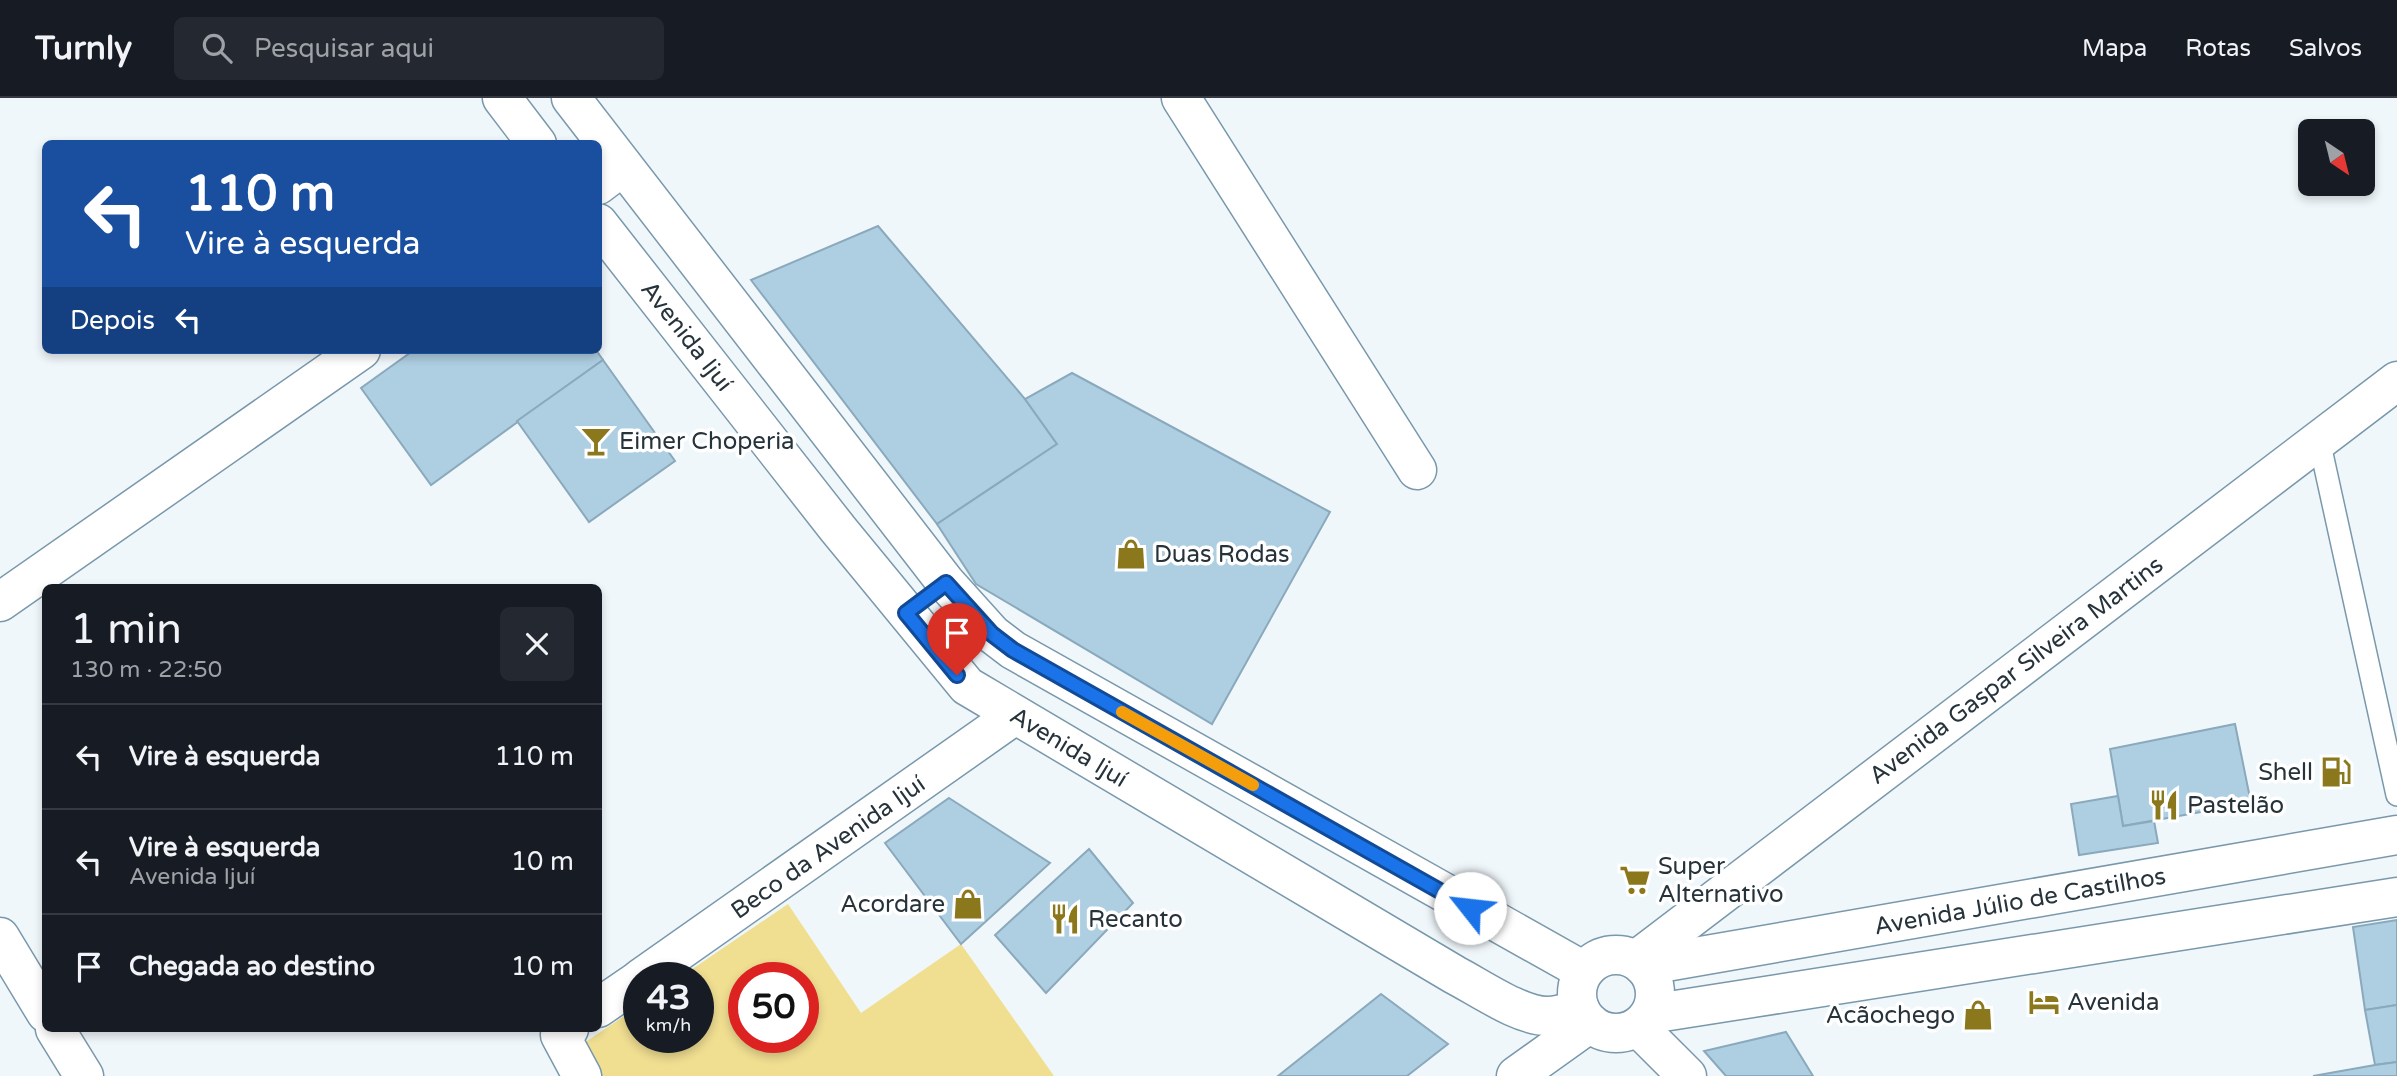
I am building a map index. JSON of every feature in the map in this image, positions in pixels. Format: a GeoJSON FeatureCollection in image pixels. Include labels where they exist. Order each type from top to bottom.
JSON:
{"type":"FeatureCollection","features":[{"type":"Feature","properties":{"kind":"main road"},"geometry":{"type":"LineString","coordinates":[[502,98],[534,140]]}},
{"type":"Feature","properties":{"kind":"main road"},"geometry":{"type":"LineString","coordinates":[[570,98],[592,140]]}},
{"type":"Feature","properties":{"kind":"main road"},"geometry":{"type":"LineString","coordinates":[[1181,98],[1417,470]]}},
{"type":"Feature","properties":{"kind":"main road"},"geometry":{"type":"LineString","coordinates":[[602,158],[611,175],[946,583],[992,634],[1013,650],[1584,971]]}},
{"type":"Feature","properties":{"kind":"main road","name":"Avenida Ijuí"},"geometry":{"type":"LineString","coordinates":[[602,228],[906,613],[967,686],[1424,958],[1501,999],[1538,1015],[1585,1016]]}},
{"type":"Feature","properties":{"kind":"main road"},"geometry":{"type":"LineString","coordinates":[[0,602],[355,354]]}},
{"type":"Feature","properties":{"kind":"main road","name":"Avenida Gaspar Silveira Martins"},"geometry":{"type":"LineString","coordinates":[[1640,963],[2397,381]]}},
{"type":"Feature","properties":{"kind":"main road"},"geometry":{"type":"LineString","coordinates":[[906,613],[946,583]]}},
{"type":"Feature","properties":{"kind":"main road","name":"Beco da Avenida Ijuí"},"geometry":{"type":"LineString","coordinates":[[664,962],[1015,715]]}},
{"type":"Feature","properties":{"kind":"main road","name":"Avenida Júlio de Castilhos"},"geometry":{"type":"LineString","coordinates":[[1640,963],[2397,835]]}},
{"type":"Feature","properties":{"kind":"main road"},"geometry":{"type":"LineString","coordinates":[[1644,1020],[1656,994],[1650,975],[1640,963],[1627,956],[1608,956],[1599,959],[1584,971],[1577,990],[1585,1016],[1608,1032],[1628,1031],[1644,1020],[2397,897]]}},
{"type":"Feature","properties":{"kind":"main road"},"geometry":{"type":"LineString","coordinates":[[0,937],[42,1006]]}},
{"type":"Feature","properties":{"kind":"main road","name":"Beco da Avenida Ijuí"},"geometry":{"type":"LineString","coordinates":[[602,1005],[623,991]]}},
{"type":"Feature","properties":{"kind":"main road"},"geometry":{"type":"LineString","coordinates":[[1516,1076],[1585,1016]]}},
{"type":"Feature","properties":{"kind":"main road"},"geometry":{"type":"LineString","coordinates":[[1644,1020],[1688,1076]]}},
{"type":"Feature","properties":{"kind":"main road"},"geometry":{"type":"LineString","coordinates":[[57,1032],[84,1076]]}},
{"type":"Feature","properties":{"kind":"main road"},"geometry":{"type":"LineString","coordinates":[[564,1032],[582,1076]]}},
{"type":"Feature","properties":{"kind":"lane"},"geometry":{"type":"LineString","coordinates":[[2319,440],[2397,795]]}},
{"type":"Feature","properties":{"kind":"shaded area"},"geometry":{"type":"Polygon","coordinates":[[[788,904],[861,1013],[961,944],[1054,1076],[593,1076],[578,1047],[623,1017],[623,1053],[714,1053],[714,962],[703,962],[788,904]]]}},
{"type":"Feature","properties":{"kind":"building"},"geometry":{"type":"Polygon","coordinates":[[[878,226],[1025,399],[1057,444],[937,524],[751,280],[878,226]]]}},
{"type":"Feature","properties":{"kind":"building"},"geometry":{"type":"Polygon","coordinates":[[[408,354],[599,354],[603,360],[431,485],[361,388],[408,354]]]}},
{"type":"Feature","properties":{"kind":"building","name":"Eimer Choperia"},"geometry":{"type":"Polygon","coordinates":[[[603,360],[675,461],[589,522],[517,421],[603,360]]]}},
{"type":"Feature","properties":{"kind":"building","name":"Duas Rodas"},"geometry":{"type":"Polygon","coordinates":[[[1072,373],[1330,512],[1212,724],[976,584],[937,524],[1057,444],[1025,399],[1072,373]]]}},
{"type":"Feature","properties":{"kind":"building"},"geometry":{"type":"Polygon","coordinates":[[[2235,724],[2251,803],[2123,826],[2110,749],[2235,724]]]}},
{"type":"Feature","properties":{"kind":"building"},"geometry":{"type":"Polygon","coordinates":[[[2118,796],[2123,826],[2154,821],[2158,843],[2079,855],[2071,804],[2118,796]]]}},
{"type":"Feature","properties":{"kind":"building","name":"Acordare"},"geometry":{"type":"Polygon","coordinates":[[[949,798],[1050,863],[961,944],[885,843],[949,798]]]}},
{"type":"Feature","properties":{"kind":"building","name":"Recanto"},"geometry":{"type":"Polygon","coordinates":[[[1089,849],[1133,903],[1046,993],[995,935],[1089,849]]]}},
{"type":"Feature","properties":{"kind":"building"},"geometry":{"type":"Polygon","coordinates":[[[2397,920],[2397,1005],[2365,1010],[2353,927],[2397,920]]]}},
{"type":"Feature","properties":{"kind":"building"},"geometry":{"type":"Polygon","coordinates":[[[1381,994],[1448,1044],[1407,1076],[1278,1076],[1381,994]]]}},
{"type":"Feature","properties":{"kind":"building"},"geometry":{"type":"Polygon","coordinates":[[[2397,1005],[2397,1062],[2375,1065],[2365,1010],[2397,1005]]]}},
{"type":"Feature","properties":{"kind":"building"},"geometry":{"type":"Polygon","coordinates":[[[1786,1032],[1813,1076],[1726,1076],[1704,1051],[1786,1032]]]}},
{"type":"Feature","properties":{"kind":"building"},"geometry":{"type":"Polygon","coordinates":[[[2397,1062],[2397,1076],[2313,1076],[2375,1065],[2397,1062]]]}},
{"type":"Feature","properties":{"kind":"slow traffic"},"geometry":{"type":"LineString","coordinates":[[1122,712],[1253,785]]}},
{"type":"Feature","properties":{"kind":"place","name":"Eimer Choperia"},"geometry":{"type":"Point","coordinates":[596,441]}},
{"type":"Feature","properties":{"kind":"place","name":"Duas Rodas"},"geometry":{"type":"Point","coordinates":[1131,554]}},
{"type":"Feature","properties":{"kind":"place","name":"Shell"},"geometry":{"type":"Point","coordinates":[2336,772]}},
{"type":"Feature","properties":{"kind":"place","name":"Pastelão"},"geometry":{"type":"Point","coordinates":[2164,805]}},
{"type":"Feature","properties":{"kind":"place","name":"Super Alternativo"},"geometry":{"type":"Point","coordinates":[1635,880]}},
{"type":"Feature","properties":{"kind":"place","name":"Acordare"},"geometry":{"type":"Point","coordinates":[968,904]}},
{"type":"Feature","properties":{"kind":"place","name":"Recanto"},"geometry":{"type":"Point","coordinates":[1065,919]}},
{"type":"Feature","properties":{"kind":"place","name":"Avenida"},"geometry":{"type":"Point","coordinates":[2044,1002]}},
{"type":"Feature","properties":{"kind":"place","name":"Acãochego"},"geometry":{"type":"Point","coordinates":[1978,1015]}},
{"type":"Feature","properties":{"kind":"route"},"geometry":{"type":"LineString","coordinates":[[957,675],[906,613],[946,583],[992,634],[1013,650],[1470,908]]}}]}
